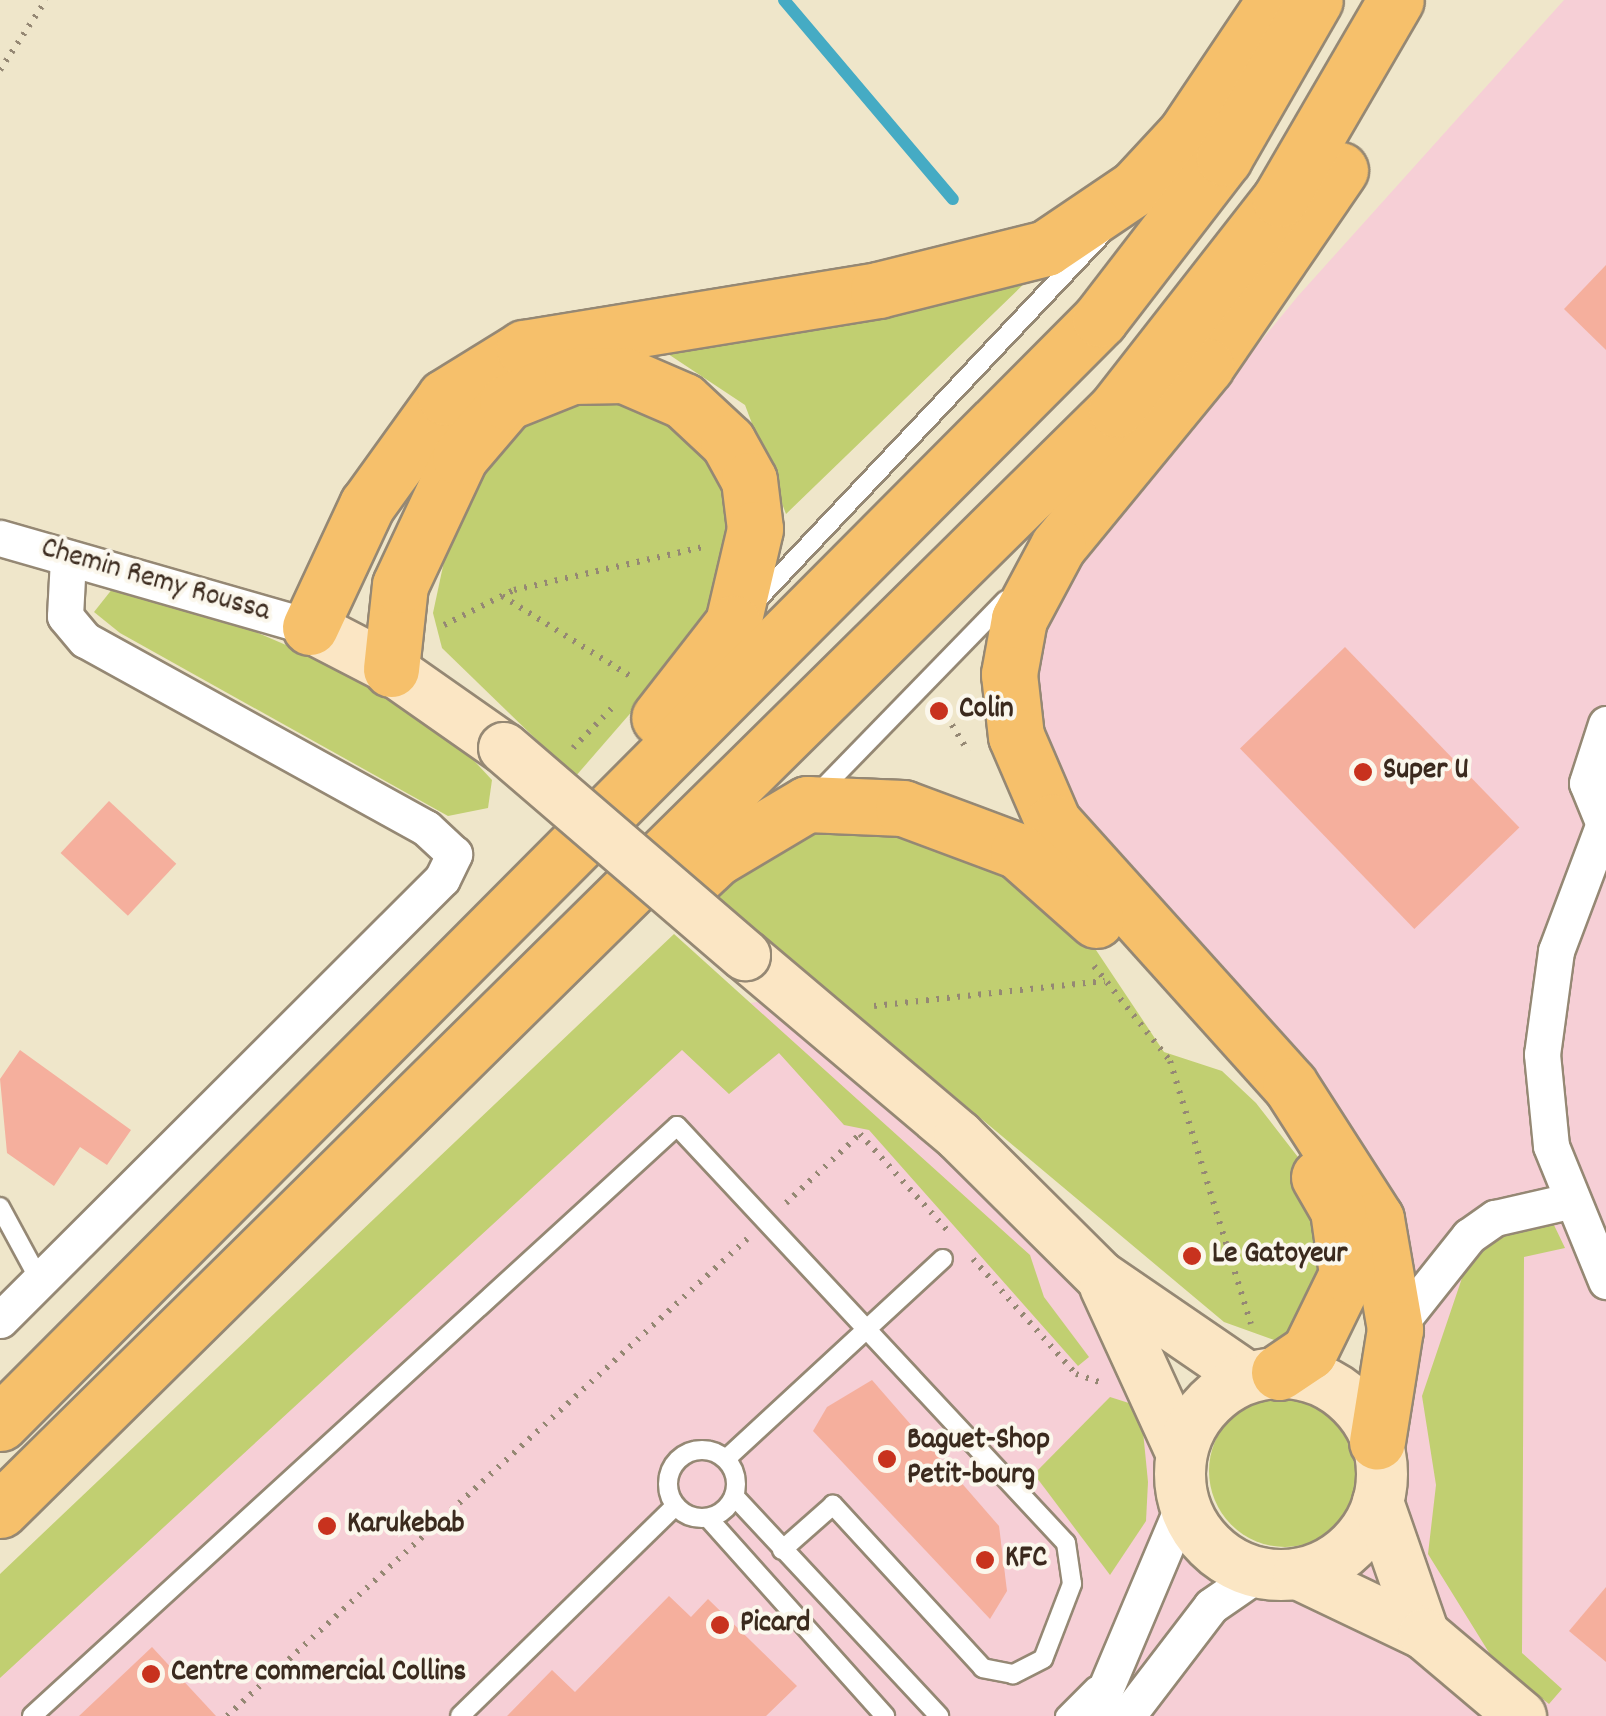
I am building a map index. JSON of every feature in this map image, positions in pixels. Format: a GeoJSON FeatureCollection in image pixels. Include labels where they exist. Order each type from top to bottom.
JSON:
{"type":"FeatureCollection","features":[{"type":"Feature","properties":{"kind":"highway"},"geometry":{"type":"LineString","coordinates":[[310,627],[408,438],[445,397],[524,348],[988,268],[1046,248],[1135,188],[1184,134],[1275,0]]}},
{"type":"Feature","properties":{"kind":"highway"},"geometry":{"type":"LineString","coordinates":[[0,1423],[1100,319],[1224,158],[1315,0]]}},
{"type":"Feature","properties":{"kind":"highway"},"geometry":{"type":"LineString","coordinates":[[0,1510],[347,1177],[1116,409],[1280,199],[1396,0]]}},
{"type":"Feature","properties":{"kind":"highway"},"geometry":{"type":"LineString","coordinates":[[1377,1442],[1395,1329],[1389,1254],[1337,1149],[1076,850],[1027,772],[1009,674],[1019,619],[1058,546],[1308,225],[1377,104],[1420,0]]}},
{"type":"Feature","properties":{"kind":"highway"},"geometry":{"type":"LineString","coordinates":[[317,1102],[733,623],[756,529],[749,480],[728,442],[684,401],[624,374],[572,376],[507,402],[460,457],[400,585],[407,679]]}},
{"type":"Feature","properties":{"kind":"highway"},"geometry":{"type":"LineString","coordinates":[[347,1177],[554,1015],[716,858],[807,804],[903,808],[1018,851],[1111,934],[1258,1094],[1303,1150],[1345,1240],[1335,1314],[1309,1352],[1260,1360]]}},
{"type":"Feature","properties":{"kind":"main road"},"geometry":{"type":"LineString","coordinates":[[310,627],[407,679],[504,748],[959,1136],[1101,1276],[1260,1360],[1339,1391],[1377,1442],[1378,1502],[1424,1634]]}},
{"type":"Feature","properties":{"kind":"main road"},"geometry":{"type":"LineString","coordinates":[[1101,1276],[1181,1452],[1184,1504],[1217,1552],[1424,1634],[1521,1716]]}},
{"type":"Feature","properties":{"kind":"main road"},"geometry":{"type":"LineString","coordinates":[[1181,1452],[1217,1394],[1260,1360]]}},
{"type":"Feature","properties":{"kind":"main road"},"geometry":{"type":"LineString","coordinates":[[1278,1573],[1348,1549],[1378,1502]]}},
{"type":"Feature","properties":{"kind":"street","name":"Chemin Remy Roussa"},"geometry":{"type":"LineString","coordinates":[[0,538],[310,627]]}},
{"type":"Feature","properties":{"kind":"street"},"geometry":{"type":"LineString","coordinates":[[0,1320],[442,879],[454,854],[426,828],[85,640],[65,616],[68,558]]}},
{"type":"Feature","properties":{"kind":"street"},"geometry":{"type":"LineString","coordinates":[[1606,724],[1586,784],[1604,820],[1556,951],[1542,1054],[1551,1146],[1569,1202],[1606,1281]]}},
{"type":"Feature","properties":{"kind":"street"},"geometry":{"type":"LineString","coordinates":[[1395,1329],[1468,1236],[1495,1218],[1569,1202]]}},
{"type":"Feature","properties":{"kind":"street"},"geometry":{"type":"LineString","coordinates":[[1094,1716],[1184,1504]]}},
{"type":"Feature","properties":{"kind":"street"},"geometry":{"type":"LineString","coordinates":[[1127,1716],[1211,1606],[1278,1573]]}},
{"type":"Feature","properties":{"kind":"lane"},"geometry":{"type":"LineString","coordinates":[[733,623],[1076,271],[1135,188]]}},
{"type":"Feature","properties":{"kind":"lane"},"geometry":{"type":"LineString","coordinates":[[807,804],[1058,546]]}},
{"type":"Feature","properties":{"kind":"lane"},"geometry":{"type":"LineString","coordinates":[[32,1716],[677,1126],[1066,1544],[1072,1584],[1043,1659],[1013,1674],[983,1668],[833,1505],[782,1550]]}},
{"type":"Feature","properties":{"kind":"lane"},"geometry":{"type":"LineString","coordinates":[[0,1207],[7,1232],[40,1281]]}},
{"type":"Feature","properties":{"kind":"lane"},"geometry":{"type":"LineString","coordinates":[[726,1459],[943,1259]]}},
{"type":"Feature","properties":{"kind":"lane"},"geometry":{"type":"LineString","coordinates":[[675,1506],[667,1479],[675,1461],[703,1449],[726,1459]]}},
{"type":"Feature","properties":{"kind":"lane"},"geometry":{"type":"LineString","coordinates":[[726,1459],[734,1496],[939,1716]]}},
{"type":"Feature","properties":{"kind":"lane"},"geometry":{"type":"LineString","coordinates":[[708,1518],[734,1496]]}},
{"type":"Feature","properties":{"kind":"lane"},"geometry":{"type":"LineString","coordinates":[[675,1506],[708,1518],[885,1716]]}},
{"type":"Feature","properties":{"kind":"lane"},"geometry":{"type":"LineString","coordinates":[[460,1716],[675,1506]]}},
{"type":"Feature","properties":{"kind":"lane"},"geometry":{"type":"LineString","coordinates":[[1065,1716],[1119,1659]]}},
{"type":"Feature","properties":{"kind":"path"},"geometry":{"type":"LineString","coordinates":[[0,70],[46,0]]}},
{"type":"Feature","properties":{"kind":"path"},"geometry":{"type":"LineString","coordinates":[[407,679],[444,624],[502,596],[756,529]]}},
{"type":"Feature","properties":{"kind":"path"},"geometry":{"type":"LineString","coordinates":[[502,596],[638,681]]}},
{"type":"Feature","properties":{"kind":"path"},"geometry":{"type":"LineString","coordinates":[[926,682],[972,757]]}},
{"type":"Feature","properties":{"kind":"path"},"geometry":{"type":"LineString","coordinates":[[1084,954],[1170,1062],[1260,1360]]}},
{"type":"Feature","properties":{"kind":"path"},"geometry":{"type":"LineString","coordinates":[[827,1024],[858,1009],[1106,980]]}},
{"type":"Feature","properties":{"kind":"path"},"geometry":{"type":"LineString","coordinates":[[226,1716],[860,1134],[1076,1374],[1101,1384],[1148,1376]]}},
{"type":"Feature","properties":{"kind":"shaded area"},"geometry":{"type":"Polygon","coordinates":[[[1564,0],[1606,0],[1606,1716],[0,1716],[0,1673],[682,1049],[750,1003],[797,996],[1101,1277],[1184,1503],[1217,1552],[1259,1573],[1325,1565],[1348,1549],[1381,1488],[1389,1254],[1027,772],[1044,604],[1298,296],[1564,0]]]}},
{"type":"Feature","properties":{"kind":"green space"},"geometry":{"type":"Polygon","coordinates":[[[1028,280],[786,514],[745,405],[653,344],[890,316],[1028,280]]]}},
{"type":"Feature","properties":{"kind":"green space"},"geometry":{"type":"Polygon","coordinates":[[[577,402],[632,405],[691,439],[722,479],[735,566],[694,640],[575,777],[442,648],[433,613],[456,505],[522,425],[577,402]]]}},
{"type":"Feature","properties":{"kind":"green space"},"geometry":{"type":"Polygon","coordinates":[[[113,588],[242,626],[379,685],[439,723],[492,780],[488,808],[448,816],[120,633],[94,612],[113,588]]]}},
{"type":"Feature","properties":{"kind":"green space"},"geometry":{"type":"Polygon","coordinates":[[[840,821],[970,849],[1076,920],[1164,1052],[1222,1071],[1256,1103],[1301,1161],[1332,1228],[1305,1323],[1277,1341],[1224,1322],[707,889],[744,861],[840,821]]]}},
{"type":"Feature","properties":{"kind":"green space"},"geometry":{"type":"Polygon","coordinates":[[[674,934],[1030,1255],[1044,1297],[1089,1357],[1078,1366],[869,1130],[844,1125],[779,1053],[729,1094],[682,1050],[0,1678],[0,1574],[674,934]]]}},
{"type":"Feature","properties":{"kind":"green space"},"geometry":{"type":"Polygon","coordinates":[[[1554,1225],[1565,1248],[1524,1257],[1522,1653],[1562,1689],[1549,1704],[1493,1659],[1428,1554],[1436,1485],[1422,1396],[1462,1278],[1486,1239],[1513,1226],[1554,1225]]]}},
{"type":"Feature","properties":{"kind":"green space"},"geometry":{"type":"Polygon","coordinates":[[[1285,1395],[1314,1401],[1339,1417],[1355,1442],[1361,1471],[1355,1500],[1339,1525],[1314,1541],[1285,1547],[1256,1541],[1231,1525],[1215,1500],[1209,1471],[1215,1442],[1231,1417],[1256,1401],[1285,1395]]]}},
{"type":"Feature","properties":{"kind":"green space"},"geometry":{"type":"Polygon","coordinates":[[[1110,1397],[1132,1404],[1142,1421],[1148,1482],[1146,1521],[1110,1575],[1034,1474],[1110,1397]]]}},
{"type":"Feature","properties":{"kind":"building"},"geometry":{"type":"Polygon","coordinates":[[[1606,265],[1606,350],[1564,309],[1606,265]]]}},
{"type":"Feature","properties":{"kind":"building","name":"Super U"},"geometry":{"type":"Polygon","coordinates":[[[1345,647],[1519,828],[1414,929],[1240,748],[1345,647]]]}},
{"type":"Feature","properties":{"kind":"building"},"geometry":{"type":"Polygon","coordinates":[[[109,801],[176,864],[128,916],[61,853],[109,801]]]}},
{"type":"Feature","properties":{"kind":"building"},"geometry":{"type":"Polygon","coordinates":[[[20,1050],[131,1130],[107,1165],[80,1147],[54,1186],[7,1153],[0,1079],[20,1050]]]}},
{"type":"Feature","properties":{"kind":"building"},"geometry":{"type":"Polygon","coordinates":[[[872,1380],[999,1526],[1007,1591],[990,1619],[813,1431],[827,1407],[872,1380]]]}},
{"type":"Feature","properties":{"kind":"building"},"geometry":{"type":"Polygon","coordinates":[[[1606,1587],[1606,1662],[1569,1631],[1606,1587]]]}},
{"type":"Feature","properties":{"kind":"building"},"geometry":{"type":"Polygon","coordinates":[[[669,1596],[691,1617],[708,1599],[797,1686],[766,1716],[507,1716],[552,1670],[575,1692],[669,1596]]]}},
{"type":"Feature","properties":{"kind":"building","name":"Centre commercial Collins"},"geometry":{"type":"Polygon","coordinates":[[[152,1647],[216,1716],[79,1716],[152,1647]]]}},
{"type":"Feature","properties":{"kind":"waterway"},"geometry":{"type":"LineString","coordinates":[[784,0],[953,199]]}},
{"type":"Feature","properties":{"kind":"place","name":"Colin"},"geometry":{"type":"Point","coordinates":[939,711]}},
{"type":"Feature","properties":{"kind":"place","name":"Super U"},"geometry":{"type":"Point","coordinates":[1363,772]}},
{"type":"Feature","properties":{"kind":"place","name":"Le Gatoyeur"},"geometry":{"type":"Point","coordinates":[1192,1256]}},
{"type":"Feature","properties":{"kind":"place","name":"Baguet-Shop Petit-bourg"},"geometry":{"type":"Point","coordinates":[887,1459]}},
{"type":"Feature","properties":{"kind":"place","name":"Karukebab"},"geometry":{"type":"Point","coordinates":[327,1526]}},
{"type":"Feature","properties":{"kind":"place","name":"KFC"},"geometry":{"type":"Point","coordinates":[985,1560]}},
{"type":"Feature","properties":{"kind":"place","name":"Picard"},"geometry":{"type":"Point","coordinates":[720,1625]}},
{"type":"Feature","properties":{"kind":"place","name":"Centre commercial Collins"},"geometry":{"type":"Point","coordinates":[151,1674]}}]}
